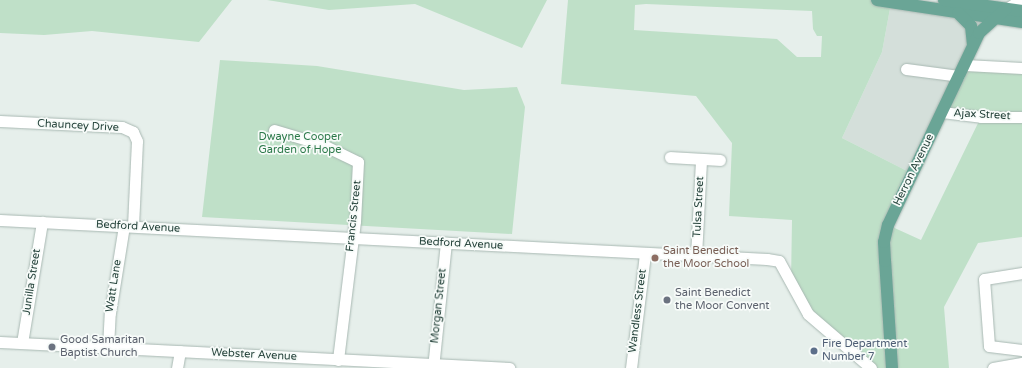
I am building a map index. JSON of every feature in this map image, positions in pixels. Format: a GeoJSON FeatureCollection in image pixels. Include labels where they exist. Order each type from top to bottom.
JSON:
{"type":"FeatureCollection","features":[{"type":"Feature","properties":{"kind":"main road"},"geometry":{"type":"LineString","coordinates":[[877,0],[1022,22]]}},
{"type":"Feature","properties":{"kind":"main road"},"geometry":{"type":"LineString","coordinates":[[944,0],[1016,4]]}},
{"type":"Feature","properties":{"kind":"main road","name":"Herron Avenue"},"geometry":{"type":"LineString","coordinates":[[892,368],[884,242],[888,224],[965,65],[973,45],[982,30],[994,18],[1016,4]]}},
{"type":"Feature","properties":{"kind":"main road"},"geometry":{"type":"LineString","coordinates":[[958,13],[971,26],[973,45]]}},
{"type":"Feature","properties":{"kind":"street"},"geometry":{"type":"LineString","coordinates":[[965,65],[1022,68]]}},
{"type":"Feature","properties":{"kind":"street"},"geometry":{"type":"LineString","coordinates":[[906,70],[959,76]]}},
{"type":"Feature","properties":{"kind":"street","name":"Ajax Street"},"geometry":{"type":"LineString","coordinates":[[942,112],[981,117],[1022,117]]}},
{"type":"Feature","properties":{"kind":"street","name":"Chauncey Drive"},"geometry":{"type":"LineString","coordinates":[[0,121],[122,127],[133,132],[137,141],[128,226]]}},
{"type":"Feature","properties":{"kind":"street","name":"Francis Street"},"geometry":{"type":"LineString","coordinates":[[274,130],[321,144],[358,162],[359,175],[338,360]]}},
{"type":"Feature","properties":{"kind":"street"},"geometry":{"type":"LineString","coordinates":[[670,157],[720,160]]}},
{"type":"Feature","properties":{"kind":"street","name":"Tulsa Street"},"geometry":{"type":"LineString","coordinates":[[696,256],[701,159]]}},
{"type":"Feature","properties":{"kind":"street","name":"Bedford Avenue"},"geometry":{"type":"LineString","coordinates":[[0,220],[779,261],[808,314],[871,368]]}},
{"type":"Feature","properties":{"kind":"street","name":"Junilla Street"},"geometry":{"type":"LineString","coordinates":[[22,343],[42,222]]}},
{"type":"Feature","properties":{"kind":"street","name":"Watt Lane"},"geometry":{"type":"LineString","coordinates":[[108,348],[110,312],[128,226]]}},
{"type":"Feature","properties":{"kind":"street","name":"Morgan Street"},"geometry":{"type":"LineString","coordinates":[[433,366],[446,243]]}},
{"type":"Feature","properties":{"kind":"street","name":"Wandless Street"},"geometry":{"type":"LineString","coordinates":[[631,368],[645,254]]}},
{"type":"Feature","properties":{"kind":"street"},"geometry":{"type":"LineString","coordinates":[[1022,273],[984,279],[988,346],[1022,350]]}},
{"type":"Feature","properties":{"kind":"street","name":"Webster Avenue"},"geometry":{"type":"LineString","coordinates":[[0,342],[433,366],[508,368]]}},
{"type":"Feature","properties":{"kind":"street"},"geometry":{"type":"LineString","coordinates":[[178,368],[180,351]]}},
{"type":"Feature","properties":{"kind":"street"},"geometry":{"type":"LineString","coordinates":[[993,368],[1022,363]]}},
{"type":"Feature","properties":{"kind":"shaded area"},"geometry":{"type":"Polygon","coordinates":[[[891,3],[994,18],[982,30],[913,174],[842,138],[882,52],[891,3]]]}},
{"type":"Feature","properties":{"kind":"green space"},"geometry":{"type":"Polygon","coordinates":[[[0,0],[232,0],[199,42],[92,31],[44,35],[0,33],[0,0]]]}},
{"type":"Feature","properties":{"kind":"green space"},"geometry":{"type":"Polygon","coordinates":[[[267,0],[547,0],[522,48],[415,4],[329,10],[267,0]]]}},
{"type":"Feature","properties":{"kind":"green space"},"geometry":{"type":"Polygon","coordinates":[[[568,0],[877,0],[891,3],[882,52],[842,138],[913,174],[888,225],[921,240],[981,117],[942,112],[965,65],[1022,68],[1022,237],[978,243],[944,307],[949,368],[872,368],[817,323],[791,282],[792,220],[729,216],[732,143],[696,96],[561,84],[568,0]],[[646,4],[635,5],[634,30],[777,39],[797,57],[821,57],[822,36],[817,36],[813,29],[812,11],[646,4]]]}},
{"type":"Feature","properties":{"kind":"green space","name":"Dwayne Cooper Garden of Hope"},"geometry":{"type":"Polygon","coordinates":[[[220,60],[317,66],[464,90],[517,87],[525,107],[512,234],[202,217],[220,60]]]}},
{"type":"Feature","properties":{"kind":"place","name":"Saint Benedict the Moor School"},"geometry":{"type":"Point","coordinates":[655,258]}},
{"type":"Feature","properties":{"kind":"place","name":"Saint Benedict the Moor Convent"},"geometry":{"type":"Point","coordinates":[667,300]}},
{"type":"Feature","properties":{"kind":"place","name":"Good Samaritan Baptist Church"},"geometry":{"type":"Point","coordinates":[52,347]}},
{"type":"Feature","properties":{"kind":"place","name":"Fire Department Number 7"},"geometry":{"type":"Point","coordinates":[814,351]}}]}
